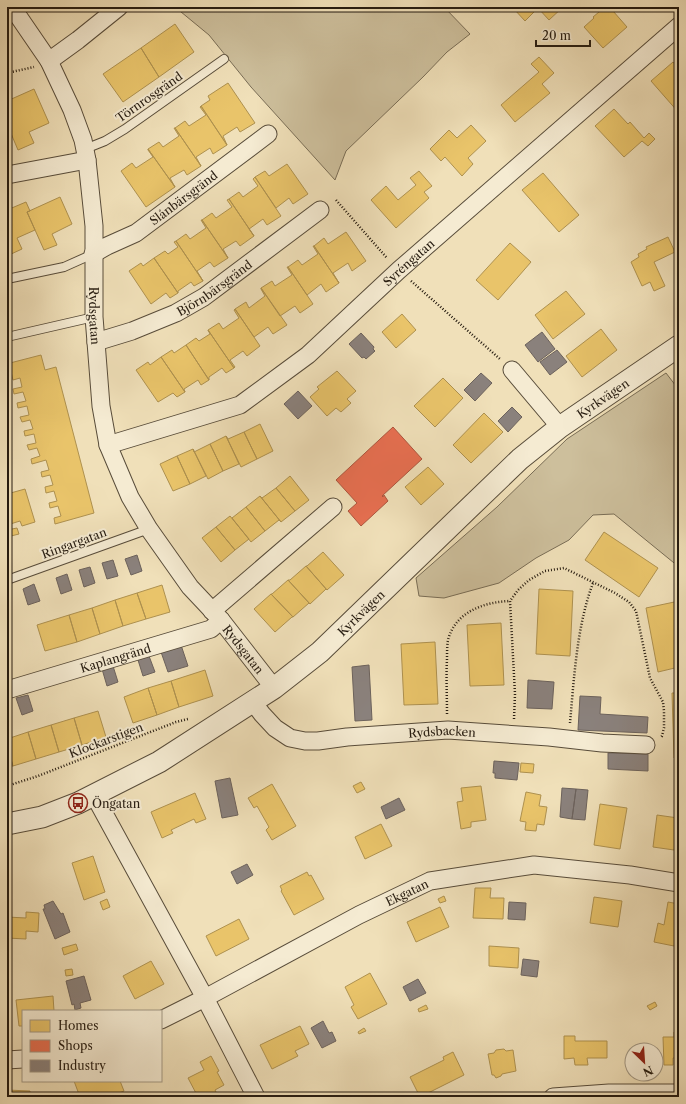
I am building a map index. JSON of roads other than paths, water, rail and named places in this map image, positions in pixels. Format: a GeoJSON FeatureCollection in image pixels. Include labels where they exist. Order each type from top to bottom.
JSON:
{"type":"FeatureCollection","features":[{"type":"Feature","properties":{"kind":"street","name":"Rydsgatan"},"geometry":{"type":"LineString","coordinates":[[12,7],[49,61],[72,110],[83,140],[94,226],[94,317],[101,406],[108,445],[130,496],[149,529],[190,586],[274,688]]}},
{"type":"Feature","properties":{"kind":"street"},"geometry":{"type":"LineString","coordinates":[[49,61],[119,7]]}},
{"type":"Feature","properties":{"kind":"street","name":"Syréngatan"},"geometry":{"type":"LineString","coordinates":[[108,445],[240,405],[308,355],[399,270],[679,26]]}},
{"type":"Feature","properties":{"kind":"street","name":"Slånbärsgränd"},"geometry":{"type":"LineString","coordinates":[[93,254],[136,233],[268,134]]}},
{"type":"Feature","properties":{"kind":"street"},"geometry":{"type":"LineString","coordinates":[[7,175],[86,155]]}},
{"type":"Feature","properties":{"kind":"street","name":"Björnbärsgränd"},"geometry":{"type":"LineString","coordinates":[[96,342],[176,313],[204,297],[320,210]]}},
{"type":"Feature","properties":{"kind":"street","name":"Kyrkvägen"},"geometry":{"type":"LineString","coordinates":[[7,824],[42,817],[78,803],[159,762],[274,688],[320,652],[520,459],[560,427],[679,346]]}},
{"type":"Feature","properties":{"kind":"street"},"geometry":{"type":"LineString","coordinates":[[512,370],[560,427]]}},
{"type":"Feature","properties":{"kind":"street"},"geometry":{"type":"LineString","coordinates":[[216,616],[333,507]]}},
{"type":"Feature","properties":{"kind":"street","name":"Kaplangränd"},"geometry":{"type":"LineString","coordinates":[[7,690],[211,628],[216,616]]}},
{"type":"Feature","properties":{"kind":"street","name":"Rydsbacken"},"geometry":{"type":"LineString","coordinates":[[253,702],[262,714],[276,728],[290,738],[305,741],[448,730],[569,739],[602,743],[646,745]]}},
{"type":"Feature","properties":{"kind":"street"},"geometry":{"type":"LineString","coordinates":[[94,794],[205,998],[256,1097]]}},
{"type":"Feature","properties":{"kind":"street","name":"Ekgatan"},"geometry":{"type":"LineString","coordinates":[[162,1020],[359,915],[430,881],[534,865],[630,875],[679,883]]}},
{"type":"Feature","properties":{"kind":"street"},"geometry":{"type":"LineString","coordinates":[[7,1060],[22,1059]]}},
{"type":"Feature","properties":{"kind":"street"},"geometry":{"type":"LineString","coordinates":[[553,1097],[609,1093],[679,1093]]}},
{"type":"Feature","properties":{"kind":"lane","name":"Törnrosgränd"},"geometry":{"type":"LineString","coordinates":[[86,155],[224,59]]}},
{"type":"Feature","properties":{"kind":"lane"},"geometry":{"type":"LineString","coordinates":[[7,279],[64,267],[93,254]]}},
{"type":"Feature","properties":{"kind":"lane"},"geometry":{"type":"LineString","coordinates":[[7,337],[94,317]]}},
{"type":"Feature","properties":{"kind":"lane","name":"Ringargatan"},"geometry":{"type":"LineString","coordinates":[[7,580],[149,529]]}},
{"type":"Feature","properties":{"kind":"place","name":"Öngatan"},"geometry":{"type":"Point","coordinates":[78,803]}}]}
